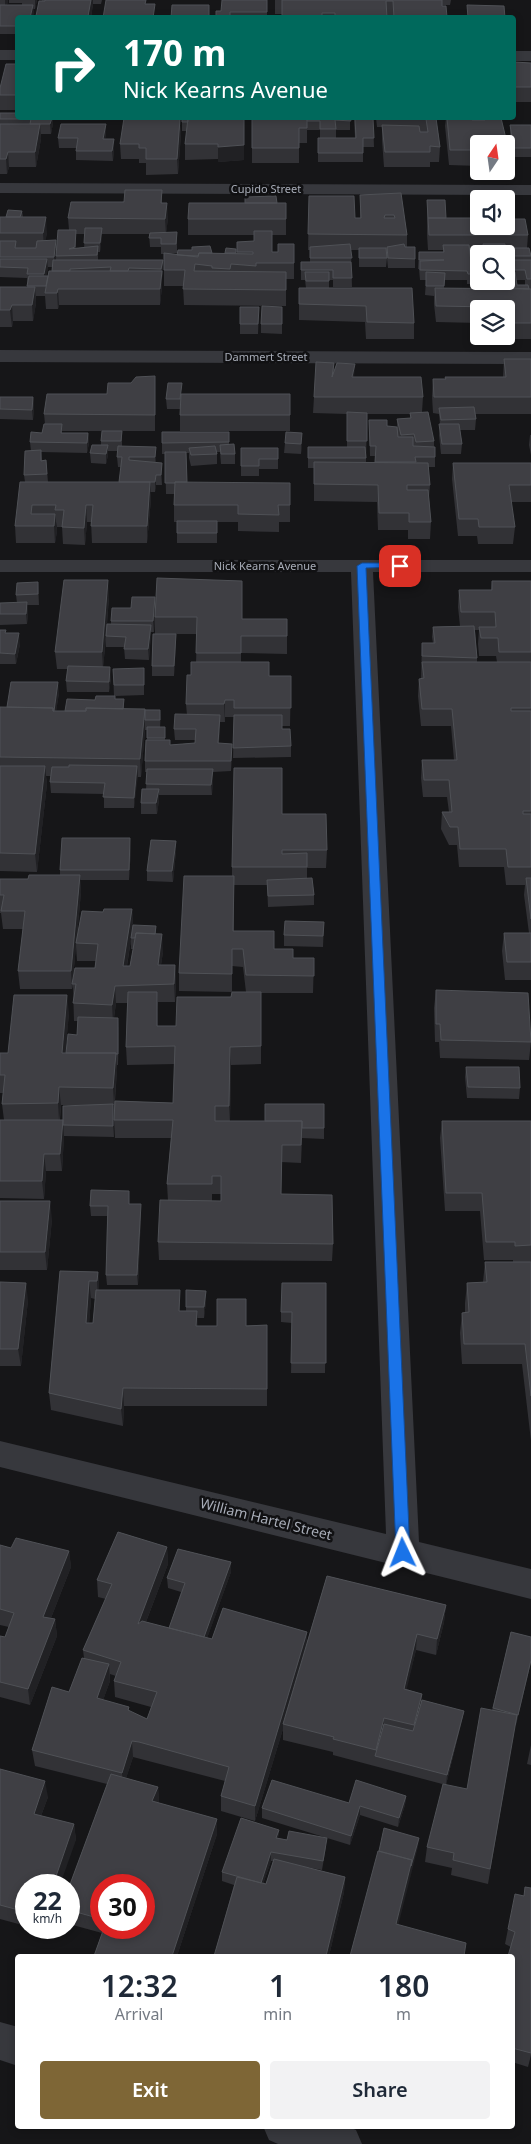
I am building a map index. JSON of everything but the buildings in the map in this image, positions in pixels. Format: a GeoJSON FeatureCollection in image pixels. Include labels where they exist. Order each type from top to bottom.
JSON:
{"type":"FeatureCollection","features":[{"type":"Feature","properties":{"kind":"street"},"geometry":{"type":"LineString","coordinates":[[0,55],[15,55]]}},
{"type":"Feature","properties":{"kind":"street"},"geometry":{"type":"LineString","coordinates":[[516,56],[531,56]]}},
{"type":"Feature","properties":{"kind":"street","name":"Cupido Street"},"geometry":{"type":"LineString","coordinates":[[0,188],[531,190]]}},
{"type":"Feature","properties":{"kind":"street","name":"Dammert Street"},"geometry":{"type":"LineString","coordinates":[[0,356],[531,358]]}},
{"type":"Feature","properties":{"kind":"street","name":"Nick Kearns Avenue"},"geometry":{"type":"LineString","coordinates":[[0,566],[531,566]]}},
{"type":"Feature","properties":{"kind":"street"},"geometry":{"type":"LineString","coordinates":[[362,566],[403,1553]]}},
{"type":"Feature","properties":{"kind":"street","name":"William Hartel Street"},"geometry":{"type":"LineString","coordinates":[[0,1454],[531,1584]]}},
{"type":"Feature","properties":{"kind":"street"},"geometry":{"type":"LineString","coordinates":[[0,2041],[15,2046]]}},
{"type":"Feature","properties":{"kind":"street"},"geometry":{"type":"LineString","coordinates":[[293,2129],[342,2144]]}},
{"type":"Feature","properties":{"kind":"route"},"geometry":{"type":"LineString","coordinates":[[400,566],[362,566],[403,1553]]}}]}
